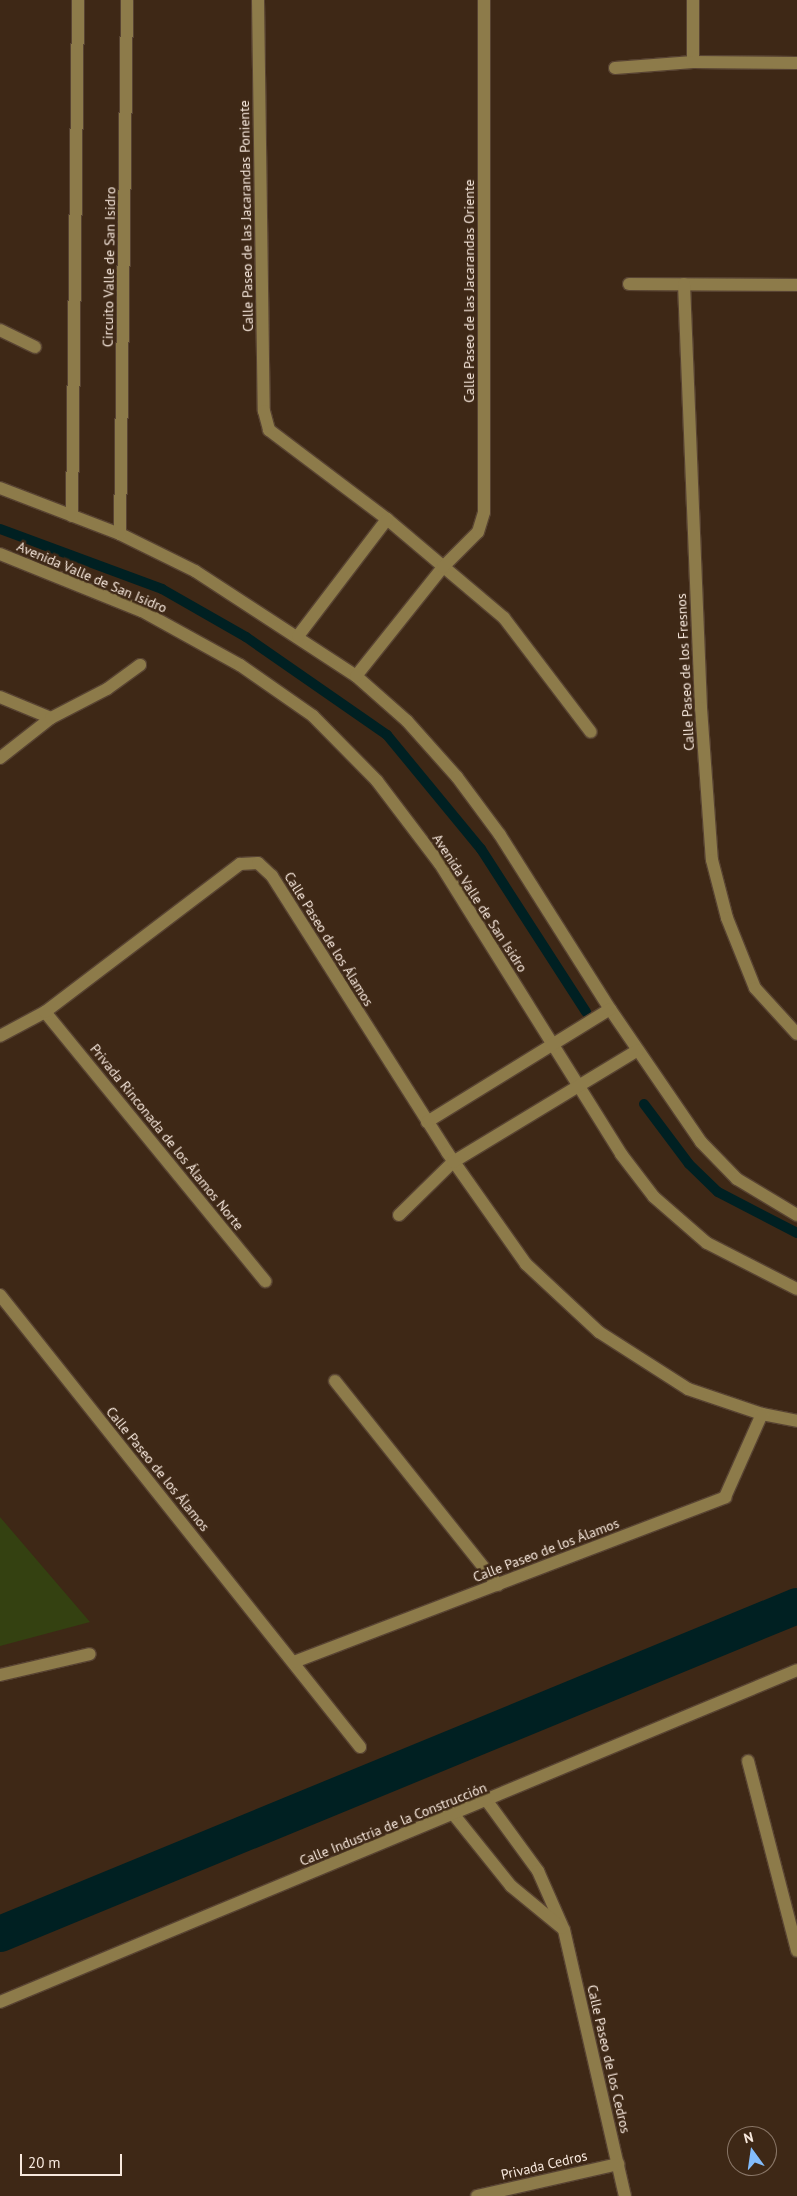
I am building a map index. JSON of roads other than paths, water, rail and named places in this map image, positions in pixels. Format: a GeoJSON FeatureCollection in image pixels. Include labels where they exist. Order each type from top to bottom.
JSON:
{"type":"FeatureCollection","features":[{"type":"Feature","properties":{"kind":"street"},"geometry":{"type":"LineString","coordinates":[[72,516],[78,0]]}},
{"type":"Feature","properties":{"kind":"street","name":"Circuito Valle de San Isidro"},"geometry":{"type":"LineString","coordinates":[[120,534],[127,0]]}},
{"type":"Feature","properties":{"kind":"street","name":"Calle Paseo de las Jacarandas Poniente"},"geometry":{"type":"LineString","coordinates":[[258,0],[264,411],[269,430],[387,519]]}},
{"type":"Feature","properties":{"kind":"street","name":"Calle Paseo de las Jacarandas Oriente"},"geometry":{"type":"LineString","coordinates":[[356,676],[443,567],[478,532],[484,512],[484,0]]}},
{"type":"Feature","properties":{"kind":"street"},"geometry":{"type":"LineString","coordinates":[[693,0],[693,62]]}},
{"type":"Feature","properties":{"kind":"street"},"geometry":{"type":"LineString","coordinates":[[615,68],[693,62],[797,63]]}},
{"type":"Feature","properties":{"kind":"street"},"geometry":{"type":"LineString","coordinates":[[629,284],[797,285]]}},
{"type":"Feature","properties":{"kind":"street","name":"Calle Paseo de los Fresnos"},"geometry":{"type":"LineString","coordinates":[[684,284],[701,708],[712,860],[727,918],[755,988],[797,1034]]}},
{"type":"Feature","properties":{"kind":"street"},"geometry":{"type":"LineString","coordinates":[[0,330],[35,347]]}},
{"type":"Feature","properties":{"kind":"street"},"geometry":{"type":"LineString","coordinates":[[0,488],[120,534],[195,571],[298,636],[356,676],[407,721],[457,777],[500,835],[610,1009],[702,1142],[731,1173],[797,1215]]}},
{"type":"Feature","properties":{"kind":"street"},"geometry":{"type":"LineString","coordinates":[[298,636],[387,519],[504,618],[592,732]]}},
{"type":"Feature","properties":{"kind":"street","name":"Avenida Valle de San Isidro"},"geometry":{"type":"LineString","coordinates":[[0,554],[142,611],[240,665],[313,716],[376,781],[440,864],[621,1154],[654,1197],[707,1243],[797,1289]]}},
{"type":"Feature","properties":{"kind":"street"},"geometry":{"type":"LineString","coordinates":[[0,758],[52,718],[107,689],[140,665]]}},
{"type":"Feature","properties":{"kind":"street"},"geometry":{"type":"LineString","coordinates":[[0,697],[52,718]]}},
{"type":"Feature","properties":{"kind":"street","name":"Calle Paseo de los Álamos"},"geometry":{"type":"LineString","coordinates":[[0,1036],[45,1012],[240,864],[258,863],[272,876],[453,1162],[526,1264],[600,1332],[688,1389],[762,1414],[797,1421]]}},
{"type":"Feature","properties":{"kind":"street"},"geometry":{"type":"LineString","coordinates":[[427,1122],[610,1009]]}},
{"type":"Feature","properties":{"kind":"street","name":"Privada Rinconada de los Álamos Norte"},"geometry":{"type":"LineString","coordinates":[[45,1012],[265,1281]]}},
{"type":"Feature","properties":{"kind":"street"},"geometry":{"type":"LineString","coordinates":[[399,1215],[453,1162],[638,1050]]}},
{"type":"Feature","properties":{"kind":"street","name":"Calle Paseo de los Álamos"},"geometry":{"type":"LineString","coordinates":[[0,1295],[360,1747]]}},
{"type":"Feature","properties":{"kind":"street"},"geometry":{"type":"LineString","coordinates":[[335,1381],[498,1585]]}},
{"type":"Feature","properties":{"kind":"street","name":"Calle Paseo de los Álamos"},"geometry":{"type":"LineString","coordinates":[[294,1662],[725,1497],[762,1414]]}},
{"type":"Feature","properties":{"kind":"street"},"geometry":{"type":"LineString","coordinates":[[0,1675],[90,1654]]}},
{"type":"Feature","properties":{"kind":"street","name":"Calle Industria de la Construcción"},"geometry":{"type":"LineString","coordinates":[[0,2002],[454,1815],[797,1670]]}},
{"type":"Feature","properties":{"kind":"street"},"geometry":{"type":"LineString","coordinates":[[748,1761],[797,1951]]}},
{"type":"Feature","properties":{"kind":"street","name":"Calle Paseo de los Cedros"},"geometry":{"type":"LineString","coordinates":[[487,1801],[538,1871],[564,1930],[625,2196]]}},
{"type":"Feature","properties":{"kind":"street"},"geometry":{"type":"LineString","coordinates":[[454,1815],[511,1886],[564,1930]]}},
{"type":"Feature","properties":{"kind":"street","name":"Privada Cedros"},"geometry":{"type":"LineString","coordinates":[[477,2196],[618,2164]]}},
{"type":"Feature","properties":{"kind":"waterway"},"geometry":{"type":"LineString","coordinates":[[0,529],[162,589],[246,637],[387,735],[481,849],[586,1012]]}},
{"type":"Feature","properties":{"kind":"waterway"},"geometry":{"type":"LineString","coordinates":[[644,1104],[689,1164],[718,1192],[797,1233]]}},
{"type":"Feature","properties":{"kind":"waterway"},"geometry":{"type":"LineString","coordinates":[[0,1934],[797,1606]]}}]}
